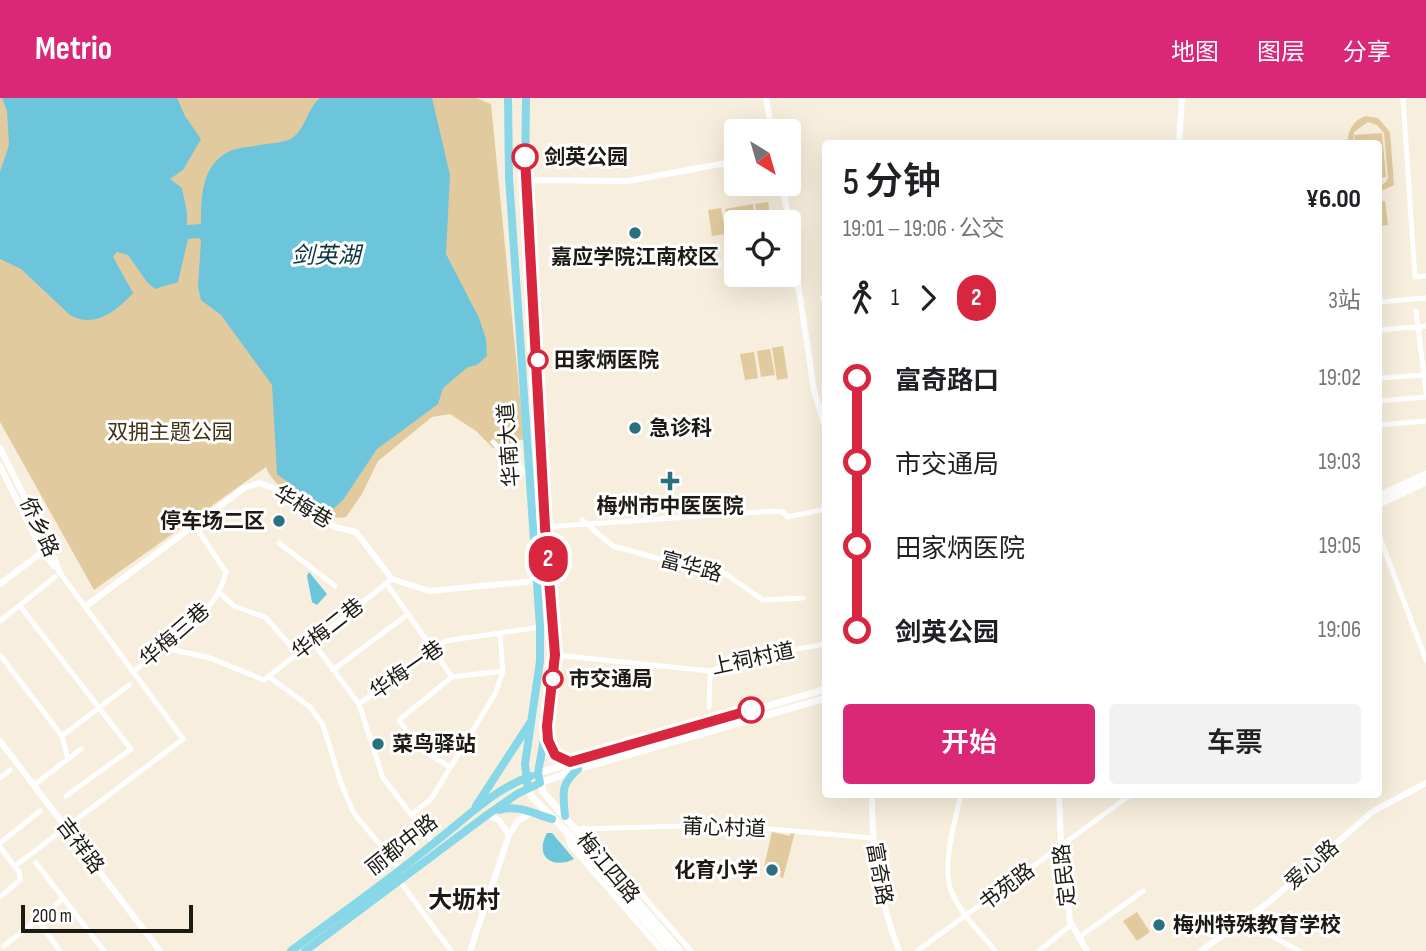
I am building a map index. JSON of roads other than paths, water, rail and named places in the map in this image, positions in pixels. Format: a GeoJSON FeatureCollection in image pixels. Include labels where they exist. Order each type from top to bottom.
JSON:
{"type":"FeatureCollection","features":[{"type":"Feature","properties":{"kind":"main road","name":"华南大道"},"geometry":{"type":"LineString","coordinates":[[508,98],[509,177],[540,627],[540,661],[525,764],[528,788]]}},
{"type":"Feature","properties":{"kind":"main road","name":"华南大道"},"geometry":{"type":"LineString","coordinates":[[526,98],[525,180],[555,655],[547,726],[538,773],[540,783]]}},
{"type":"Feature","properties":{"kind":"main road"},"geometry":{"type":"LineString","coordinates":[[1382,495],[1426,474]]}},
{"type":"Feature","properties":{"kind":"main road"},"geometry":{"type":"LineString","coordinates":[[1382,503],[1426,482]]}},
{"type":"Feature","properties":{"kind":"main road"},"geometry":{"type":"LineString","coordinates":[[529,491],[543,489]]}},
{"type":"Feature","properties":{"kind":"main road"},"geometry":{"type":"LineString","coordinates":[[538,773],[822,690]]}},
{"type":"Feature","properties":{"kind":"main road"},"geometry":{"type":"LineString","coordinates":[[540,783],[578,769],[822,699]]}},
{"type":"Feature","properties":{"kind":"main road"},"geometry":{"type":"LineString","coordinates":[[474,809],[533,717]]}},
{"type":"Feature","properties":{"kind":"main road"},"geometry":{"type":"LineString","coordinates":[[547,726],[548,740],[555,755],[570,762]]}},
{"type":"Feature","properties":{"kind":"main road"},"geometry":{"type":"LineString","coordinates":[[565,816],[565,783],[578,769]]}},
{"type":"Feature","properties":{"kind":"main road","name":"丽都中路"},"geometry":{"type":"LineString","coordinates":[[291,951],[434,844],[474,809],[526,777],[538,773]]}},
{"type":"Feature","properties":{"kind":"main road","name":"丽都中路"},"geometry":{"type":"LineString","coordinates":[[305,951],[487,815],[540,783]]}},
{"type":"Feature","properties":{"kind":"main road","name":"梅江四路"},"geometry":{"type":"LineString","coordinates":[[540,783],[544,793],[580,829],[680,951]]}},
{"type":"Feature","properties":{"kind":"main road","name":"梅江四路"},"geometry":{"type":"LineString","coordinates":[[528,788],[552,819],[566,831],[671,951]]}},
{"type":"Feature","properties":{"kind":"main road"},"geometry":{"type":"LineString","coordinates":[[487,815],[510,807],[552,819]]}},
{"type":"Feature","properties":{"kind":"street"},"geometry":{"type":"LineString","coordinates":[[766,98],[770,119]]}},
{"type":"Feature","properties":{"kind":"street"},"geometry":{"type":"LineString","coordinates":[[1179,140],[1182,98]]}},
{"type":"Feature","properties":{"kind":"street"},"geometry":{"type":"LineString","coordinates":[[1403,98],[1415,277],[1426,276]]}},
{"type":"Feature","properties":{"kind":"street"},"geometry":{"type":"LineString","coordinates":[[525,180],[628,181],[724,163]]}},
{"type":"Feature","properties":{"kind":"street"},"geometry":{"type":"LineString","coordinates":[[799,287],[814,390],[822,417]]}},
{"type":"Feature","properties":{"kind":"street"},"geometry":{"type":"LineString","coordinates":[[1382,302],[1426,298]]}},
{"type":"Feature","properties":{"kind":"street"},"geometry":{"type":"LineString","coordinates":[[1416,312],[1426,392]]}},
{"type":"Feature","properties":{"kind":"street"},"geometry":{"type":"LineString","coordinates":[[1382,330],[1426,326]]}},
{"type":"Feature","properties":{"kind":"street"},"geometry":{"type":"LineString","coordinates":[[1382,379],[1425,375]]}},
{"type":"Feature","properties":{"kind":"street"},"geometry":{"type":"LineString","coordinates":[[1382,401],[1426,397]]}},
{"type":"Feature","properties":{"kind":"street"},"geometry":{"type":"LineString","coordinates":[[1382,425],[1426,421]]}},
{"type":"Feature","properties":{"kind":"street"},"geometry":{"type":"LineString","coordinates":[[493,442],[528,475]]}},
{"type":"Feature","properties":{"kind":"street","name":"侨乡路"},"geometry":{"type":"LineString","coordinates":[[0,448],[49,546],[58,575]]}},
{"type":"Feature","properties":{"kind":"street","name":"侨乡路"},"geometry":{"type":"LineString","coordinates":[[0,466],[42,551],[58,575]]}},
{"type":"Feature","properties":{"kind":"street","name":"华梅巷"},"geometry":{"type":"LineString","coordinates":[[86,606],[244,488],[259,483],[274,488],[335,527],[356,532],[389,581]]}},
{"type":"Feature","properties":{"kind":"street"},"geometry":{"type":"LineString","coordinates":[[545,527],[773,511],[783,512],[788,517],[822,510]]}},
{"type":"Feature","properties":{"kind":"street","name":"富华路"},"geometry":{"type":"LineString","coordinates":[[582,520],[613,546],[671,562],[720,570],[764,600],[803,598]]}},
{"type":"Feature","properties":{"kind":"street","name":"华梅三巷"},"geometry":{"type":"LineString","coordinates":[[133,672],[193,622],[214,601],[219,592],[226,572],[195,526]]}},
{"type":"Feature","properties":{"kind":"street"},"geometry":{"type":"LineString","coordinates":[[279,543],[335,586]]}},
{"type":"Feature","properties":{"kind":"street"},"geometry":{"type":"LineString","coordinates":[[1382,543],[1426,660]]}},
{"type":"Feature","properties":{"kind":"street"},"geometry":{"type":"LineString","coordinates":[[0,584],[49,546]]}},
{"type":"Feature","properties":{"kind":"street"},"geometry":{"type":"LineString","coordinates":[[0,621],[58,575],[86,606],[183,739],[15,866]]}},
{"type":"Feature","properties":{"kind":"street"},"geometry":{"type":"LineString","coordinates":[[389,581],[429,591],[536,581]]}},
{"type":"Feature","properties":{"kind":"street"},"geometry":{"type":"LineString","coordinates":[[389,581],[407,615],[452,677]]}},
{"type":"Feature","properties":{"kind":"street","name":"华梅二巷"},"geometry":{"type":"LineString","coordinates":[[266,678],[389,581]]}},
{"type":"Feature","properties":{"kind":"street"},"geometry":{"type":"LineString","coordinates":[[219,592],[234,606],[265,617],[298,653]]}},
{"type":"Feature","properties":{"kind":"street"},"geometry":{"type":"LineString","coordinates":[[20,606],[131,749],[66,796]]}},
{"type":"Feature","properties":{"kind":"street"},"geometry":{"type":"LineString","coordinates":[[333,670],[407,615]]}},
{"type":"Feature","properties":{"kind":"street","name":"华梅一巷"},"geometry":{"type":"LineString","coordinates":[[359,704],[445,641],[540,627]]}},
{"type":"Feature","properties":{"kind":"street"},"geometry":{"type":"LineString","coordinates":[[411,815],[431,799],[495,694],[503,671],[500,635]]}},
{"type":"Feature","properties":{"kind":"street"},"geometry":{"type":"LineString","coordinates":[[312,641],[359,704],[383,778],[434,844]]}},
{"type":"Feature","properties":{"kind":"street","name":"上祠村道"},"geometry":{"type":"LineString","coordinates":[[555,655],[709,671],[750,657],[822,645]]}},
{"type":"Feature","properties":{"kind":"street"},"geometry":{"type":"LineString","coordinates":[[174,650],[210,658],[266,678],[310,707],[323,725],[353,812],[400,869]]}},
{"type":"Feature","properties":{"kind":"street"},"geometry":{"type":"LineString","coordinates":[[0,655],[62,736],[68,759]]}},
{"type":"Feature","properties":{"kind":"street"},"geometry":{"type":"LineString","coordinates":[[450,767],[419,748],[399,720],[452,677],[503,671]]}},
{"type":"Feature","properties":{"kind":"street"},"geometry":{"type":"LineString","coordinates":[[709,671],[709,707]]}},
{"type":"Feature","properties":{"kind":"street"},"geometry":{"type":"LineString","coordinates":[[62,736],[129,685]]}},
{"type":"Feature","properties":{"kind":"street","name":"吉祥路"},"geometry":{"type":"LineString","coordinates":[[0,741],[160,951]]}},
{"type":"Feature","properties":{"kind":"street"},"geometry":{"type":"LineString","coordinates":[[34,785],[81,749]]}},
{"type":"Feature","properties":{"kind":"street"},"geometry":{"type":"LineString","coordinates":[[0,778],[10,770]]}},
{"type":"Feature","properties":{"kind":"street","name":"爱心路"},"geometry":{"type":"LineString","coordinates":[[1201,951],[1268,903],[1372,812],[1426,783]]}},
{"type":"Feature","properties":{"kind":"street","name":"富奇路"},"geometry":{"type":"LineString","coordinates":[[872,798],[872,838],[881,901],[899,951]]}},
{"type":"Feature","properties":{"kind":"street"},"geometry":{"type":"LineString","coordinates":[[960,798],[950,841],[948,863],[951,892],[995,951]]}},
{"type":"Feature","properties":{"kind":"street","name":"定民路"},"geometry":{"type":"LineString","coordinates":[[1059,798],[1061,846],[1072,925],[1087,951]]}},
{"type":"Feature","properties":{"kind":"street","name":"书苑路"},"geometry":{"type":"LineString","coordinates":[[917,951],[1126,798]]}},
{"type":"Feature","properties":{"kind":"street"},"geometry":{"type":"LineString","coordinates":[[0,897],[20,880],[19,872],[0,845],[40,811]]}},
{"type":"Feature","properties":{"kind":"street"},"geometry":{"type":"LineString","coordinates":[[470,951],[509,835],[518,821],[531,812]]}},
{"type":"Feature","properties":{"kind":"street"},"geometry":{"type":"LineString","coordinates":[[487,815],[499,820],[509,835]]}},
{"type":"Feature","properties":{"kind":"street","name":"莆心村道"},"geometry":{"type":"LineString","coordinates":[[580,829],[724,825],[872,838]]}},
{"type":"Feature","properties":{"kind":"street"},"geometry":{"type":"LineString","coordinates":[[580,829],[691,951]]}},
{"type":"Feature","properties":{"kind":"street"},"geometry":{"type":"LineString","coordinates":[[566,831],[570,845],[662,951]]}},
{"type":"Feature","properties":{"kind":"street"},"geometry":{"type":"LineString","coordinates":[[36,863],[104,951]]}},
{"type":"Feature","properties":{"kind":"street"},"geometry":{"type":"LineString","coordinates":[[399,880],[451,951]]}},
{"type":"Feature","properties":{"kind":"street"},"geometry":{"type":"LineString","coordinates":[[1078,937],[1143,891]]}},
{"type":"Feature","properties":{"kind":"street"},"geometry":{"type":"LineString","coordinates":[[4,946],[64,898]]}},
{"type":"Feature","properties":{"kind":"street"},"geometry":{"type":"LineString","coordinates":[[37,919],[60,951]]}},
{"type":"Feature","properties":{"kind":"street"},"geometry":{"type":"LineString","coordinates":[[1244,921],[1299,951]]}},
{"type":"Feature","properties":{"kind":"street"},"geometry":{"type":"LineString","coordinates":[[1039,951],[1072,925]]}},
{"type":"Feature","properties":{"kind":"water","name":"剑英湖"},"geometry":{"type":"Polygon","coordinates":[[[2,98],[177,98],[185,116],[201,139],[183,170],[170,179],[182,188],[187,225],[201,224],[204,184],[219,158],[236,149],[292,138],[320,98],[432,98],[450,175],[446,254],[479,318],[486,339],[487,356],[477,365],[468,367],[443,388],[438,404],[377,449],[343,500],[333,509],[320,506],[277,474],[272,385],[221,315],[201,300],[198,287],[199,238],[188,239],[178,282],[155,289],[128,255],[117,252],[113,257],[133,293],[112,312],[88,320],[70,315],[21,269],[0,259],[0,172],[9,145],[7,111],[2,98]]]}},
{"type":"Feature","properties":{"kind":"water"},"geometry":{"type":"Polygon","coordinates":[[[309,572],[327,594],[317,605],[312,602],[307,576],[309,572]]]}},
{"type":"Feature","properties":{"kind":"water"},"geometry":{"type":"Polygon","coordinates":[[[547,833],[552,833],[574,859],[559,863],[547,859],[543,848],[547,833]]]}},
{"type":"Feature","properties":{"kind":"place","name":"剑英公园"},"geometry":{"type":"Point","coordinates":[525,157]}},
{"type":"Feature","properties":{"kind":"place","name":"嘉应学院江南校区"},"geometry":{"type":"Point","coordinates":[635,233]}},
{"type":"Feature","properties":{"kind":"place","name":"田家炳医院"},"geometry":{"type":"Point","coordinates":[538,360]}},
{"type":"Feature","properties":{"kind":"place","name":"急诊科"},"geometry":{"type":"Point","coordinates":[635,428]}},
{"type":"Feature","properties":{"kind":"place","name":"梅州市中医医院"},"geometry":{"type":"Point","coordinates":[670,481]}},
{"type":"Feature","properties":{"kind":"place","name":"停车场二区"},"geometry":{"type":"Point","coordinates":[279,521]}},
{"type":"Feature","properties":{"kind":"place","name":"市交通局"},"geometry":{"type":"Point","coordinates":[553,679]}},
{"type":"Feature","properties":{"kind":"place","name":"菜鸟驿站"},"geometry":{"type":"Point","coordinates":[378,744]}},
{"type":"Feature","properties":{"kind":"place","name":"化育小学"},"geometry":{"type":"Point","coordinates":[772,870]}},
{"type":"Feature","properties":{"kind":"place","name":"梅州特殊教育学校"},"geometry":{"type":"Point","coordinates":[1159,925]}},
{"type":"Feature","properties":{"kind":"district","name":"大坜村"},"geometry":{"type":"Point","coordinates":[464,900]}},
{"type":"Feature","properties":{"kind":"park label","name":"双拥主题公园"},"geometry":{"type":"Point","coordinates":[170,432]}}]}
